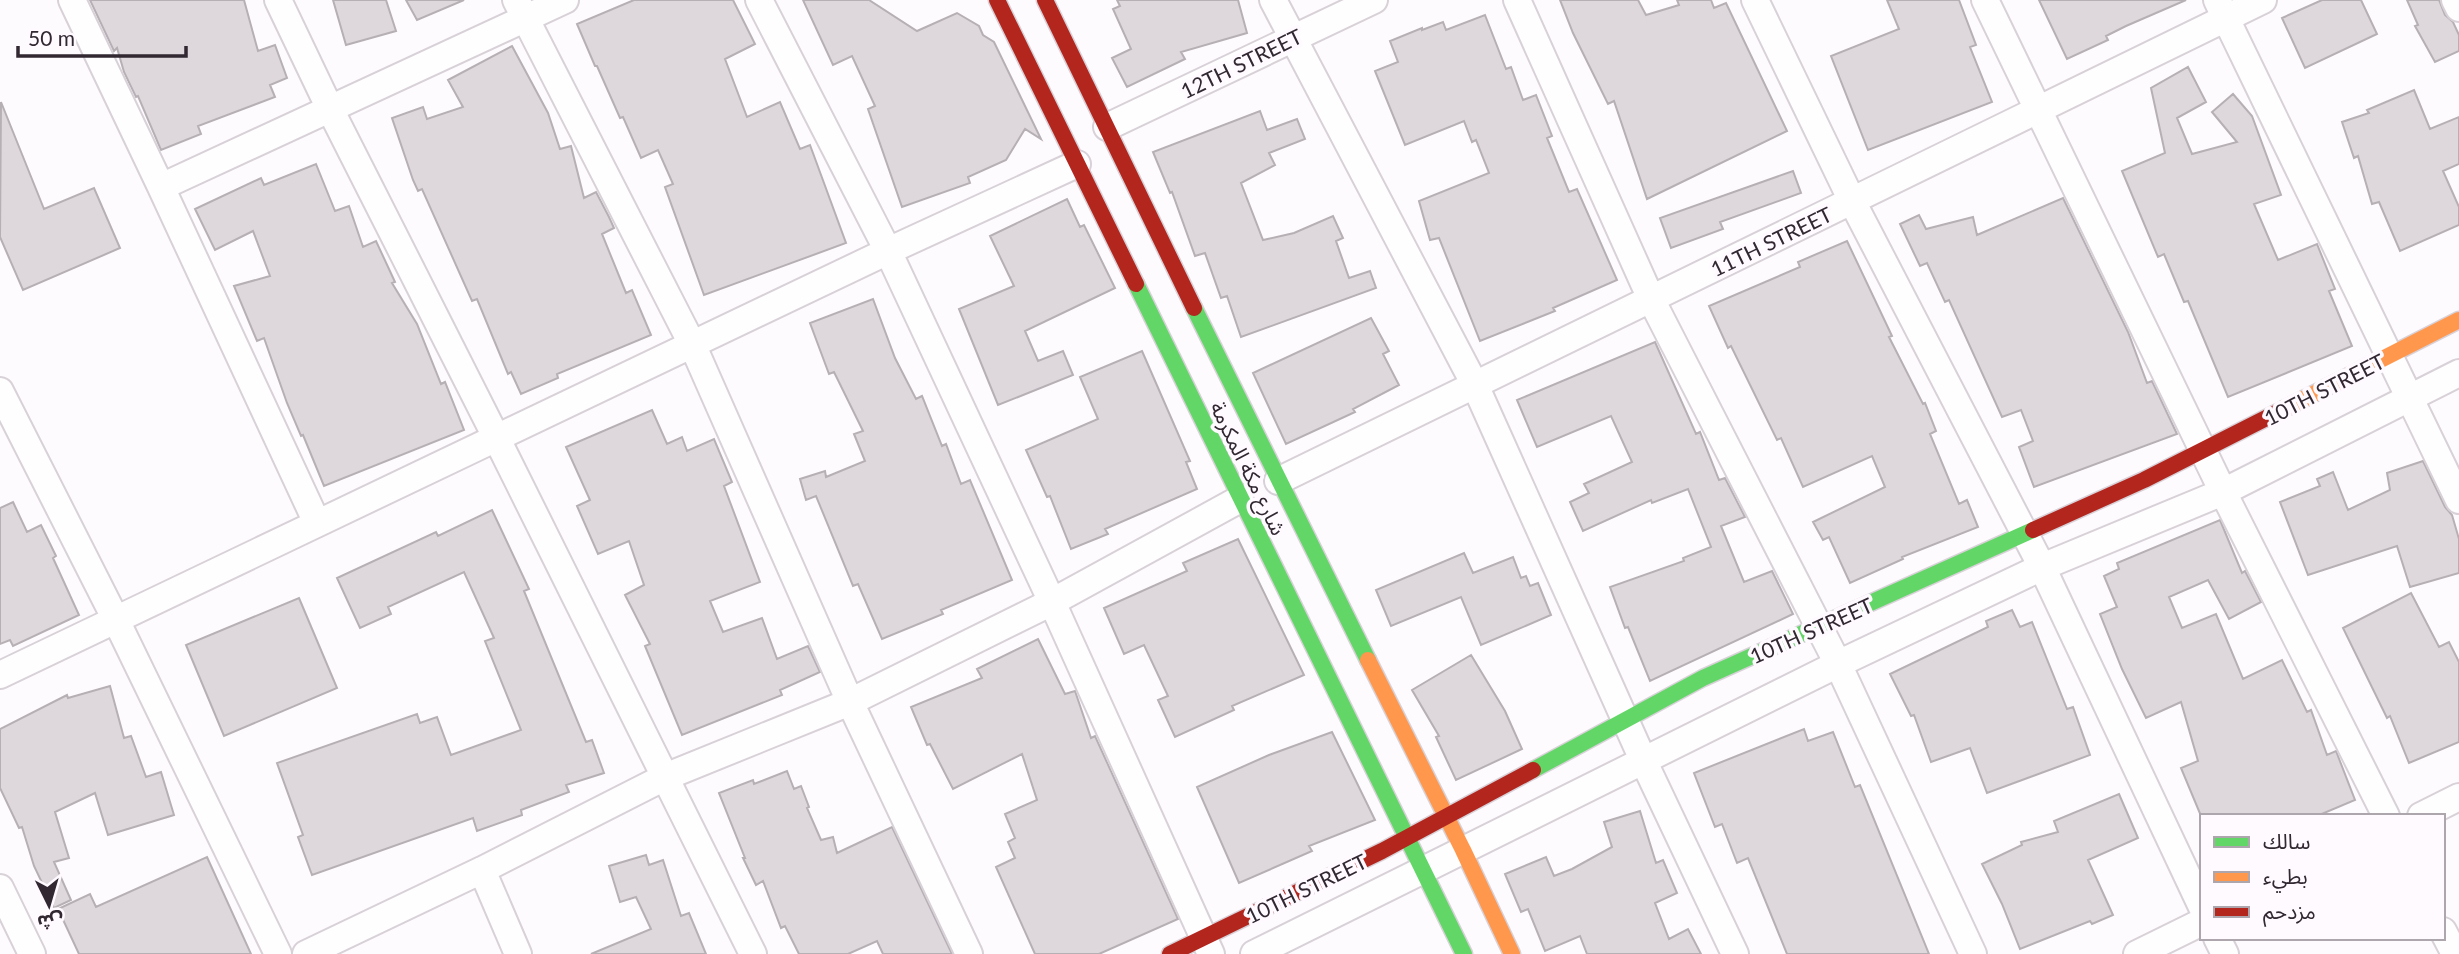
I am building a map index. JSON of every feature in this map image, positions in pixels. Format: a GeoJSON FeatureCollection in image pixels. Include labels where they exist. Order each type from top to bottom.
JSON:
{"type":"FeatureCollection","features":[{"type":"Feature","properties":{"kind":"main road","name":"شارع مكة المكرمة"},"geometry":{"type":"LineString","coordinates":[[997,0],[1464,954]]}},
{"type":"Feature","properties":{"kind":"main road","name":"شارع مكة المكرمة"},"geometry":{"type":"LineString","coordinates":[[1045,0],[1278,481],[1512,954]]}},
{"type":"Feature","properties":{"kind":"main road","name":"10TH STREET"},"geometry":{"type":"LineString","coordinates":[[1170,954],[1207,946],[1703,678],[2144,480],[2459,320]]}},
{"type":"Feature","properties":{"kind":"street"},"geometry":{"type":"LineString","coordinates":[[72,0],[317,523]]}},
{"type":"Feature","properties":{"kind":"street"},"geometry":{"type":"LineString","coordinates":[[278,0],[753,954]]}},
{"type":"Feature","properties":{"kind":"street"},"geometry":{"type":"LineString","coordinates":[[161,187],[330,109],[520,9],[565,0]]}},
{"type":"Feature","properties":{"kind":"street"},"geometry":{"type":"LineString","coordinates":[[759,0],[888,251],[1052,602],[1207,946]]}},
{"type":"Feature","properties":{"kind":"street"},"geometry":{"type":"LineString","coordinates":[[1273,0],[1475,385],[1644,762],[1735,954]]}},
{"type":"Feature","properties":{"kind":"street","name":"12TH STREET"},"geometry":{"type":"LineString","coordinates":[[1107,127],[1374,0]]}},
{"type":"Feature","properties":{"kind":"street"},"geometry":{"type":"LineString","coordinates":[[1517,0],[1651,299],[1839,664],[1973,954]]}},
{"type":"Feature","properties":{"kind":"street"},"geometry":{"type":"LineString","coordinates":[[1755,0],[1852,201],[2042,567],[2200,903]]}},
{"type":"Feature","properties":{"kind":"street"},"geometry":{"type":"LineString","coordinates":[[1984,0],[2223,492],[2385,814]]}},
{"type":"Feature","properties":{"kind":"street","name":"11TH STREET"},"geometry":{"type":"LineString","coordinates":[[1278,481],[2037,110],[2222,9],[2263,0]]}},
{"type":"Feature","properties":{"kind":"street"},"geometry":{"type":"LineString","coordinates":[[2455,0],[2459,8]]}},
{"type":"Feature","properties":{"kind":"street"},"geometry":{"type":"LineString","coordinates":[[520,9],[693,346],[850,702],[969,954]]}},
{"type":"Feature","properties":{"kind":"street"},"geometry":{"type":"LineString","coordinates":[[2222,9],[2459,500]]}},
{"type":"Feature","properties":{"kind":"street"},"geometry":{"type":"LineString","coordinates":[[0,674],[888,251],[1077,164]]}},
{"type":"Feature","properties":{"kind":"street","name":"10TH STREET"},"geometry":{"type":"LineString","coordinates":[[1254,954],[1839,664],[2042,567],[2223,492],[2459,373]]}},
{"type":"Feature","properties":{"kind":"street"},"geometry":{"type":"LineString","coordinates":[[0,391],[116,620],[278,954]]}},
{"type":"Feature","properties":{"kind":"street"},"geometry":{"type":"LineString","coordinates":[[306,954],[482,870],[664,777],[850,702],[1052,602],[1240,499]]}},
{"type":"Feature","properties":{"kind":"street"},"geometry":{"type":"LineString","coordinates":[[2425,814],[2459,797]]}},
{"type":"Feature","properties":{"kind":"street"},"geometry":{"type":"LineString","coordinates":[[482,870],[518,954]]}},
{"type":"Feature","properties":{"kind":"street"},"geometry":{"type":"LineString","coordinates":[[0,888],[32,954]]}},
{"type":"Feature","properties":{"kind":"street"},"geometry":{"type":"LineString","coordinates":[[2137,954],[2200,923]]}},
{"type":"Feature","properties":{"kind":"street"},"geometry":{"type":"LineString","coordinates":[[2445,935],[2455,954]]}},
{"type":"Feature","properties":{"kind":"building"},"geometry":{"type":"Polygon","coordinates":[[[90,0],[244,0],[258,51],[275,45],[287,78],[270,85],[275,97],[198,126],[201,134],[161,150],[138,96],[136,97],[124,72],[117,48],[114,51],[90,0]]]}},
{"type":"Feature","properties":{"kind":"building"},"geometry":{"type":"Polygon","coordinates":[[[333,0],[386,0],[396,31],[346,45],[333,0]]]}},
{"type":"Feature","properties":{"kind":"building"},"geometry":{"type":"Polygon","coordinates":[[[406,0],[464,0],[417,20],[406,0]]]}},
{"type":"Feature","properties":{"kind":"building"},"geometry":{"type":"Polygon","coordinates":[[[634,0],[733,0],[755,44],[725,59],[747,117],[780,102],[800,149],[810,145],[846,243],[704,295],[665,187],[673,184],[658,150],[641,158],[577,24],[634,0]]]}},
{"type":"Feature","properties":{"kind":"building"},"geometry":{"type":"Polygon","coordinates":[[[803,0],[869,0],[917,31],[957,13],[979,26],[983,35],[994,42],[1041,139],[1025,129],[1006,160],[968,177],[970,183],[902,207],[868,109],[875,106],[852,56],[833,65],[803,0]]]}},
{"type":"Feature","properties":{"kind":"building"},"geometry":{"type":"Polygon","coordinates":[[[1117,0],[1238,0],[1247,33],[1181,52],[1185,59],[1127,87],[1112,58],[1131,49],[1113,9],[1120,6],[1117,0]]]}},
{"type":"Feature","properties":{"kind":"building"},"geometry":{"type":"Polygon","coordinates":[[[1560,0],[1638,0],[1646,15],[1679,5],[1677,0],[1711,0],[1714,8],[1726,3],[1787,131],[1647,199],[1614,101],[1608,104],[1560,0]]]}},
{"type":"Feature","properties":{"kind":"building"},"geometry":{"type":"Polygon","coordinates":[[[1887,0],[1959,0],[1976,45],[1970,47],[1992,102],[1868,150],[1831,56],[1899,29],[1887,0]]]}},
{"type":"Feature","properties":{"kind":"building"},"geometry":{"type":"Polygon","coordinates":[[[2039,0],[2186,0],[2126,26],[2106,36],[2108,40],[2067,59],[2039,0]]]}},
{"type":"Feature","properties":{"kind":"building"},"geometry":{"type":"Polygon","coordinates":[[[2322,0],[2361,0],[2377,34],[2305,68],[2282,18],[2322,0]]]}},
{"type":"Feature","properties":{"kind":"building"},"geometry":{"type":"Polygon","coordinates":[[[2407,0],[2439,0],[2445,15],[2453,22],[2459,35],[2459,51],[2435,62],[2415,26],[2418,25],[2407,0]]]}},
{"type":"Feature","properties":{"kind":"building"},"geometry":{"type":"Polygon","coordinates":[[[1485,15],[1506,69],[1511,67],[1523,100],[1536,95],[1552,136],[1547,138],[1569,192],[1577,189],[1617,280],[1553,308],[1555,311],[1480,341],[1439,238],[1430,240],[1419,201],[1489,173],[1476,140],[1472,142],[1464,121],[1405,145],[1375,71],[1398,62],[1390,41],[1443,22],[1446,30],[1485,15]]]}},
{"type":"Feature","properties":{"kind":"building"},"geometry":{"type":"Polygon","coordinates":[[[512,46],[548,113],[560,149],[571,146],[584,198],[596,192],[609,217],[614,228],[602,234],[626,293],[632,290],[651,335],[557,374],[558,378],[521,394],[511,372],[508,374],[477,299],[472,301],[422,189],[418,191],[392,118],[423,107],[427,119],[463,107],[448,80],[512,46]]]}},
{"type":"Feature","properties":{"kind":"building"},"geometry":{"type":"Polygon","coordinates":[[[2188,67],[2206,102],[2177,118],[2192,154],[2237,142],[2212,112],[2233,94],[2252,116],[2281,195],[2254,204],[2278,260],[2317,244],[2335,289],[2329,291],[2352,346],[2228,397],[2188,301],[2184,302],[2164,254],[2158,257],[2122,171],[2165,153],[2151,88],[2188,67]]]}},
{"type":"Feature","properties":{"kind":"building"},"geometry":{"type":"Polygon","coordinates":[[[2414,90],[2430,129],[2459,117],[2459,164],[2443,171],[2459,207],[2459,225],[2400,251],[2379,202],[2372,204],[2358,156],[2354,158],[2342,122],[2369,113],[2367,110],[2414,90]]]}},
{"type":"Feature","properties":{"kind":"building"},"geometry":{"type":"Polygon","coordinates":[[[1,102],[44,209],[94,188],[120,248],[23,290],[0,237],[1,102]]]}},
{"type":"Feature","properties":{"kind":"building"},"geometry":{"type":"Polygon","coordinates":[[[1260,111],[1267,130],[1297,119],[1305,139],[1269,153],[1275,165],[1241,183],[1263,240],[1294,233],[1333,216],[1343,238],[1336,241],[1349,278],[1370,271],[1376,288],[1241,337],[1227,296],[1221,298],[1205,253],[1195,256],[1172,192],[1170,193],[1153,152],[1260,111]]]}},
{"type":"Feature","properties":{"kind":"building"},"geometry":{"type":"Polygon","coordinates":[[[316,164],[335,211],[349,206],[363,247],[376,241],[395,282],[392,283],[417,324],[441,384],[445,382],[464,430],[324,486],[287,403],[264,338],[257,341],[234,286],[270,276],[253,231],[215,250],[195,209],[261,178],[264,185],[316,164]]]}},
{"type":"Feature","properties":{"kind":"building"},"geometry":{"type":"Polygon","coordinates":[[[1793,171],[1801,193],[1720,222],[1723,229],[1671,248],[1660,218],[1793,171]]]}},
{"type":"Feature","properties":{"kind":"building"},"geometry":{"type":"Polygon","coordinates":[[[2063,198],[2128,332],[2147,383],[2152,381],[2177,434],[2034,487],[2019,447],[2033,441],[2021,410],[2002,417],[1949,300],[1945,302],[1927,263],[1920,266],[1900,224],[1919,215],[1926,229],[1973,217],[1977,235],[2063,198]]]}},
{"type":"Feature","properties":{"kind":"building"},"geometry":{"type":"Polygon","coordinates":[[[1067,199],[1080,227],[1084,225],[1115,288],[1025,331],[1038,361],[1063,351],[1073,375],[998,405],[959,309],[1014,286],[990,236],[1067,199]]]}},
{"type":"Feature","properties":{"kind":"building"},"geometry":{"type":"Polygon","coordinates":[[[1847,241],[1892,336],[1889,337],[1923,404],[1925,403],[1936,431],[1930,434],[1959,504],[1967,500],[1978,527],[1902,557],[1903,559],[1850,583],[1829,537],[1823,540],[1813,522],[1885,487],[1872,456],[1803,487],[1781,438],[1777,440],[1709,306],[1800,267],[1798,262],[1847,241]]]}},
{"type":"Feature","properties":{"kind":"building"},"geometry":{"type":"Polygon","coordinates":[[[873,299],[895,358],[916,399],[922,396],[942,446],[946,444],[961,484],[970,480],[1012,580],[941,610],[943,614],[882,639],[858,584],[853,586],[816,496],[806,500],[800,479],[825,471],[826,477],[865,461],[854,434],[863,431],[834,372],[829,374],[810,323],[873,299]]]}},
{"type":"Feature","properties":{"kind":"building"},"geometry":{"type":"Polygon","coordinates":[[[1371,318],[1389,351],[1383,354],[1399,385],[1353,409],[1355,412],[1286,444],[1253,373],[1371,318]]]}},
{"type":"Feature","properties":{"kind":"building"},"geometry":{"type":"Polygon","coordinates":[[[1655,342],[1696,434],[1700,432],[1719,480],[1725,478],[1745,517],[1721,526],[1744,582],[1772,571],[1793,614],[1650,681],[1628,627],[1625,628],[1610,587],[1684,561],[1683,558],[1711,547],[1688,489],[1652,503],[1651,500],[1583,531],[1570,502],[1589,493],[1584,484],[1632,462],[1611,416],[1537,447],[1517,400],[1655,342]]]}},
{"type":"Feature","properties":{"kind":"building"},"geometry":{"type":"Polygon","coordinates":[[[1142,351],[1190,461],[1186,462],[1197,489],[1105,529],[1108,534],[1071,549],[1050,496],[1047,497],[1026,450],[1098,419],[1080,377],[1142,351]]]}},
{"type":"Feature","properties":{"kind":"building"},"geometry":{"type":"Polygon","coordinates":[[[652,410],[667,444],[682,437],[687,451],[714,439],[732,482],[724,486],[760,582],[710,601],[723,632],[762,618],[777,659],[808,646],[820,672],[780,690],[782,695],[682,735],[645,646],[650,644],[625,595],[644,585],[629,541],[598,554],[577,506],[590,500],[566,447],[652,410]]]}},
{"type":"Feature","properties":{"kind":"building"},"geometry":{"type":"Polygon","coordinates":[[[2423,461],[2445,507],[2452,515],[2459,539],[2459,573],[2410,587],[2397,546],[2308,575],[2280,502],[2320,486],[2317,479],[2333,472],[2348,510],[2390,490],[2387,473],[2423,461]]]}},
{"type":"Feature","properties":{"kind":"building"},"geometry":{"type":"Polygon","coordinates":[[[13,502],[27,532],[41,525],[79,615],[13,646],[10,640],[0,644],[0,508],[13,502]]]}},
{"type":"Feature","properties":{"kind":"building"},"geometry":{"type":"Polygon","coordinates":[[[492,510],[529,589],[524,591],[586,742],[592,740],[604,773],[566,785],[569,792],[521,810],[522,815],[477,831],[473,818],[312,875],[298,837],[303,835],[277,763],[417,714],[420,723],[437,717],[451,755],[521,730],[485,641],[494,638],[464,572],[388,607],[391,614],[360,628],[337,578],[436,532],[438,536],[492,510]]]}},
{"type":"Feature","properties":{"kind":"building"},"geometry":{"type":"Polygon","coordinates":[[[2220,520],[2242,573],[2245,571],[2261,602],[2229,619],[2208,580],[2169,597],[2182,628],[2216,614],[2243,679],[2282,660],[2307,712],[2311,710],[2327,755],[2336,751],[2355,800],[2322,814],[2200,814],[2181,768],[2198,761],[2181,702],[2146,718],[2122,669],[2100,614],[2117,607],[2104,576],[2119,569],[2117,563],[2220,520]]]}},
{"type":"Feature","properties":{"kind":"building"},"geometry":{"type":"Polygon","coordinates":[[[1238,539],[1304,675],[1232,706],[1234,710],[1175,737],[1158,700],[1168,696],[1144,645],[1124,654],[1104,608],[1187,571],[1183,563],[1238,539]]]}},
{"type":"Feature","properties":{"kind":"building"},"geometry":{"type":"Polygon","coordinates":[[[1464,553],[1473,573],[1513,557],[1521,578],[1526,576],[1530,586],[1538,583],[1551,615],[1481,645],[1461,597],[1391,626],[1376,590],[1464,553]]]}},
{"type":"Feature","properties":{"kind":"building"},"geometry":{"type":"Polygon","coordinates":[[[2411,593],[2439,647],[2449,642],[2459,662],[2459,742],[2409,763],[2390,716],[2387,718],[2343,628],[2411,593]]]}},
{"type":"Feature","properties":{"kind":"building"},"geometry":{"type":"Polygon","coordinates":[[[299,598],[337,688],[224,736],[186,645],[299,598]]]}},
{"type":"Feature","properties":{"kind":"building"},"geometry":{"type":"Polygon","coordinates":[[[2012,610],[2020,627],[2032,622],[2067,709],[2073,707],[2090,755],[1987,793],[1970,748],[1931,762],[1914,715],[1911,716],[1890,674],[1988,627],[1986,621],[2012,610]]]}},
{"type":"Feature","properties":{"kind":"building"},"geometry":{"type":"Polygon","coordinates":[[[1038,639],[1065,694],[1075,691],[1091,738],[1095,736],[1178,919],[1099,954],[1035,954],[996,867],[1015,858],[1008,842],[1015,838],[1005,814],[1037,800],[1022,754],[953,789],[930,744],[927,745],[911,707],[982,678],[977,669],[1038,639]]]}},
{"type":"Feature","properties":{"kind":"building"},"geometry":{"type":"Polygon","coordinates":[[[1471,655],[1505,711],[1522,749],[1456,780],[1436,737],[1439,736],[1412,690],[1471,655]]]}},
{"type":"Feature","properties":{"kind":"building"},"geometry":{"type":"Polygon","coordinates":[[[110,686],[124,738],[131,736],[146,777],[161,772],[174,815],[108,835],[95,793],[55,812],[69,858],[54,862],[71,900],[54,908],[34,866],[22,827],[19,828],[0,788],[0,729],[67,695],[68,698],[110,686]]]}},
{"type":"Feature","properties":{"kind":"building"},"geometry":{"type":"Polygon","coordinates":[[[1804,729],[1808,741],[1833,732],[1855,787],[1860,785],[1929,954],[1787,954],[1748,858],[1737,863],[1722,824],[1715,827],[1694,773],[1804,729]]]}},
{"type":"Feature","properties":{"kind":"building"},"geometry":{"type":"Polygon","coordinates":[[[1332,732],[1375,820],[1309,846],[1312,851],[1239,883],[1197,787],[1269,755],[1332,732]]]}},
{"type":"Feature","properties":{"kind":"building"},"geometry":{"type":"Polygon","coordinates":[[[787,771],[794,789],[801,786],[821,840],[833,837],[837,853],[892,827],[952,954],[883,954],[877,941],[848,954],[799,954],[785,926],[781,928],[763,881],[756,885],[719,793],[753,780],[754,784],[787,771]]]}},
{"type":"Feature","properties":{"kind":"building"},"geometry":{"type":"Polygon","coordinates":[[[2119,794],[2138,838],[2088,860],[2113,915],[2092,924],[2090,921],[2020,949],[1982,864],[2022,845],[2021,842],[2058,832],[2054,821],[2119,794]]]}},
{"type":"Feature","properties":{"kind":"building"},"geometry":{"type":"Polygon","coordinates":[[[1640,811],[1656,863],[1663,860],[1677,893],[1655,903],[1669,939],[1688,929],[1701,954],[1587,954],[1580,936],[1545,951],[1528,909],[1521,912],[1505,874],[1546,857],[1554,876],[1572,869],[1612,847],[1604,822],[1640,811]]]}},
{"type":"Feature","properties":{"kind":"building"},"geometry":{"type":"Polygon","coordinates":[[[646,855],[649,865],[663,860],[681,916],[689,913],[706,954],[591,954],[651,929],[636,897],[620,902],[609,866],[646,855]]]}},
{"type":"Feature","properties":{"kind":"building"},"geometry":{"type":"Polygon","coordinates":[[[207,857],[251,954],[79,954],[58,909],[90,894],[96,907],[207,857]]]}},
{"type":"Feature","properties":{"kind":"traffic: fast"},"geometry":{"type":"LineString","coordinates":[[1136,284],[1464,954]]}},
{"type":"Feature","properties":{"kind":"traffic: fast"},"geometry":{"type":"LineString","coordinates":[[1194,308],[1368,660]]}},
{"type":"Feature","properties":{"kind":"traffic: fast"},"geometry":{"type":"LineString","coordinates":[[1533,770],[1703,678],[2033,530]]}},
{"type":"Feature","properties":{"kind":"traffic: slow"},"geometry":{"type":"LineString","coordinates":[[2282,410],[2459,320]]}},
{"type":"Feature","properties":{"kind":"traffic: slow"},"geometry":{"type":"LineString","coordinates":[[1368,660],[1512,954]]}},
{"type":"Feature","properties":{"kind":"traffic: jam"},"geometry":{"type":"LineString","coordinates":[[997,0],[1136,284]]}},
{"type":"Feature","properties":{"kind":"traffic: jam"},"geometry":{"type":"LineString","coordinates":[[1045,0],[1194,308]]}},
{"type":"Feature","properties":{"kind":"traffic: jam"},"geometry":{"type":"LineString","coordinates":[[2033,530],[2144,480],[2282,410]]}},
{"type":"Feature","properties":{"kind":"traffic: jam"},"geometry":{"type":"LineString","coordinates":[[1170,954],[1382,851],[1533,770]]}}]}
